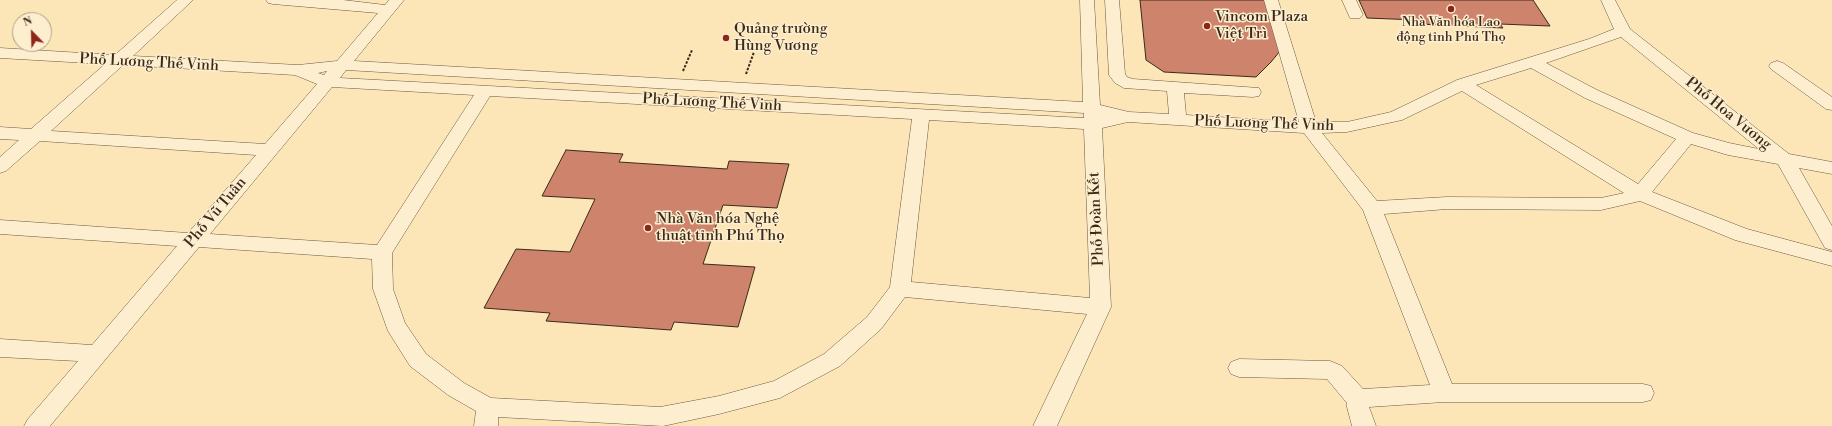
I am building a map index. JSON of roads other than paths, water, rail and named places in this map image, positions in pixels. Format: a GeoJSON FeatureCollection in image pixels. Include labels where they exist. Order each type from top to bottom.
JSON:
{"type":"FeatureCollection","features":[{"type":"Feature","properties":{"kind":"street"},"geometry":{"type":"LineString","coordinates":[[0,167],[186,0]]}},
{"type":"Feature","properties":{"kind":"street"},"geometry":{"type":"LineString","coordinates":[[273,0],[351,5],[389,3]]}},
{"type":"Feature","properties":{"kind":"street","name":"Phố Đoàn Kết"},"geometry":{"type":"LineString","coordinates":[[1045,426],[1101,307],[1087,0]]}},
{"type":"Feature","properties":{"kind":"street"},"geometry":{"type":"LineString","coordinates":[[1112,0],[1117,75],[1122,80],[1130,84],[1253,92]]}},
{"type":"Feature","properties":{"kind":"street"},"geometry":{"type":"LineString","coordinates":[[1271,0],[1309,128],[1372,208],[1444,393]]}},
{"type":"Feature","properties":{"kind":"street"},"geometry":{"type":"LineString","coordinates":[[1349,0],[1355,15]]}},
{"type":"Feature","properties":{"kind":"street","name":"Phố Hoa Vương"},"geometry":{"type":"LineString","coordinates":[[1608,0],[1623,31],[1786,161],[1832,243]]}},
{"type":"Feature","properties":{"kind":"street","name":"Phố Vũ Tuân"},"geometry":{"type":"LineString","coordinates":[[36,426],[341,66],[389,3]]}},
{"type":"Feature","properties":{"kind":"street","name":"Phố Lương Thế Vinh"},"geometry":{"type":"LineString","coordinates":[[298,70],[327,82],[921,115],[1129,117],[1309,128],[1346,127],[1396,116],[1463,84],[1623,31]]}},
{"type":"Feature","properties":{"kind":"street","name":"Phố Lương Thế Vinh"},"geometry":{"type":"LineString","coordinates":[[0,53],[118,61],[298,70],[341,66],[676,84],[1092,116]]}},
{"type":"Feature","properties":{"kind":"street"},"geometry":{"type":"LineString","coordinates":[[1533,62],[1591,94],[1687,137],[1728,150],[1832,168]]}},
{"type":"Feature","properties":{"kind":"street"},"geometry":{"type":"LineString","coordinates":[[1777,66],[1832,105]]}},
{"type":"Feature","properties":{"kind":"street"},"geometry":{"type":"LineString","coordinates":[[1463,84],[1640,194],[1742,235],[1832,259]]}},
{"type":"Feature","properties":{"kind":"street"},"geometry":{"type":"LineString","coordinates":[[699,102],[706,86]]}},
{"type":"Feature","properties":{"kind":"street"},"geometry":{"type":"LineString","coordinates":[[1175,87],[1178,120]]}},
{"type":"Feature","properties":{"kind":"street"},"geometry":{"type":"LineString","coordinates":[[485,91],[382,253],[383,289],[395,325],[418,360],[456,389],[487,416],[657,421],[780,389],[832,360],[874,323],[900,289],[921,115]]}},
{"type":"Feature","properties":{"kind":"street"},"geometry":{"type":"LineString","coordinates":[[0,133],[270,150]]}},
{"type":"Feature","properties":{"kind":"street"},"geometry":{"type":"LineString","coordinates":[[1372,208],[1447,203],[1601,204],[1640,194],[1687,137]]}},
{"type":"Feature","properties":{"kind":"street"},"geometry":{"type":"LineString","coordinates":[[0,227],[382,253]]}},
{"type":"Feature","properties":{"kind":"street"},"geometry":{"type":"LineString","coordinates":[[900,289],[1101,307]]}},
{"type":"Feature","properties":{"kind":"street"},"geometry":{"type":"LineString","coordinates":[[0,348],[97,354]]}},
{"type":"Feature","properties":{"kind":"street"},"geometry":{"type":"LineString","coordinates":[[1239,368],[1330,370],[1334,372],[1359,401]]}},
{"type":"Feature","properties":{"kind":"street"},"geometry":{"type":"LineString","coordinates":[[1359,401],[1365,398],[1444,393],[1643,393]]}},
{"type":"Feature","properties":{"kind":"street"},"geometry":{"type":"LineString","coordinates":[[1359,401],[1358,407],[1364,426]]}},
{"type":"Feature","properties":{"kind":"place","name":"Nhà Văn hóa Lao động tỉnh Phú Thọ"},"geometry":{"type":"Point","coordinates":[1451,9]}},
{"type":"Feature","properties":{"kind":"place","name":"Vincom Plaza Việt Trì"},"geometry":{"type":"Point","coordinates":[1207,26]}},
{"type":"Feature","properties":{"kind":"place","name":"Quảng trường Hùng Vương"},"geometry":{"type":"Point","coordinates":[726,38]}},
{"type":"Feature","properties":{"kind":"place","name":"Nhà Văn hóa Nghệ thuật tỉnh Phú Thọ"},"geometry":{"type":"Point","coordinates":[648,228]}}]}
